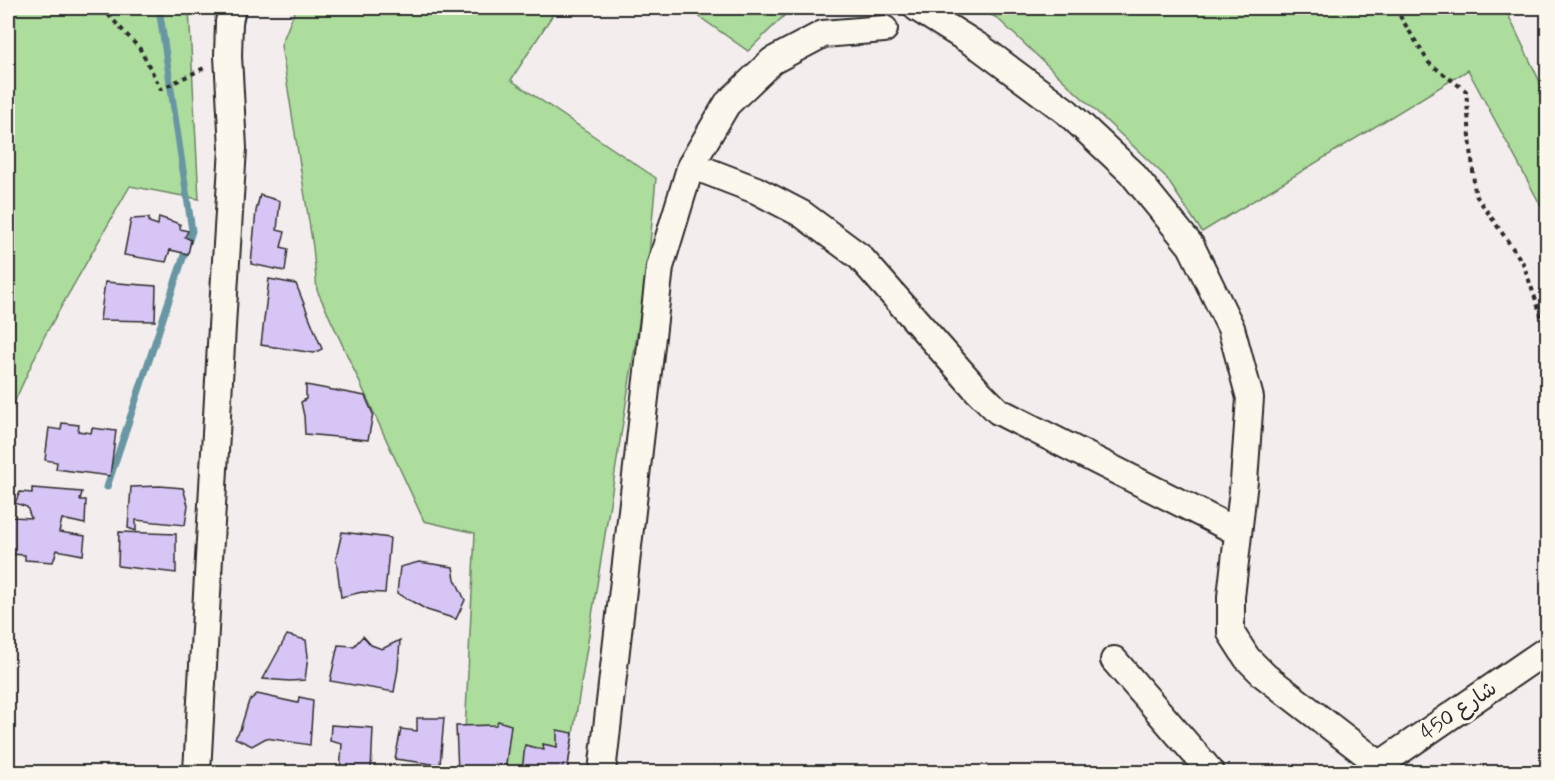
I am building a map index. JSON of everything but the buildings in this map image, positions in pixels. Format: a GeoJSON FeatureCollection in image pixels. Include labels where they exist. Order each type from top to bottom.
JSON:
{"type":"FeatureCollection","features":[{"type":"Feature","properties":{"kind":"street"},"geometry":{"type":"LineString","coordinates":[[197,772],[233,148],[228,56],[229,22],[232,8]]}},
{"type":"Feature","properties":{"kind":"street"},"geometry":{"type":"LineString","coordinates":[[917,8],[981,48],[1067,112],[1131,172],[1191,246],[1230,328],[1250,398],[1244,481],[1231,597],[1231,633],[1247,658],[1265,676],[1374,768]]}},
{"type":"Feature","properties":{"kind":"street"},"geometry":{"type":"LineString","coordinates":[[602,772],[660,267],[691,165],[727,104],[772,61],[823,34],[884,29]]}},
{"type":"Feature","properties":{"kind":"street"},"geometry":{"type":"LineString","coordinates":[[691,165],[756,190],[802,214],[860,257],[998,411],[1238,532]]}},
{"type":"Feature","properties":{"kind":"street","name":"شارع 450"},"geometry":{"type":"LineString","coordinates":[[1374,768],[1548,649]]}},
{"type":"Feature","properties":{"kind":"street"},"geometry":{"type":"LineString","coordinates":[[1114,660],[1211,772]]}},
{"type":"Feature","properties":{"kind":"path"},"geometry":{"type":"LineString","coordinates":[[102,8],[140,49],[161,89],[228,56]]}},
{"type":"Feature","properties":{"kind":"path"},"geometry":{"type":"LineString","coordinates":[[1395,8],[1429,63],[1466,91],[1475,194],[1523,263],[1548,335]]}},
{"type":"Feature","properties":{"kind":"green space"},"geometry":{"type":"Polygon","coordinates":[[[8,8],[189,8],[199,199],[130,186],[44,337],[8,416],[8,8]]]}},
{"type":"Feature","properties":{"kind":"green space"},"geometry":{"type":"Polygon","coordinates":[[[296,8],[557,8],[511,80],[656,178],[648,266],[567,772],[463,772],[475,533],[424,521],[317,290],[313,247],[281,45],[296,8]]]}},
{"type":"Feature","properties":{"kind":"green space"},"geometry":{"type":"Polygon","coordinates":[[[687,8],[792,8],[748,51],[687,8]]]}},
{"type":"Feature","properties":{"kind":"green space"},"geometry":{"type":"Polygon","coordinates":[[[978,8],[1505,8],[1547,97],[1547,217],[1468,70],[1202,232],[1165,176],[997,18],[978,8]]]}},
{"type":"Feature","properties":{"kind":"waterway"},"geometry":{"type":"LineString","coordinates":[[107,487],[192,231],[159,8]]}}]}
